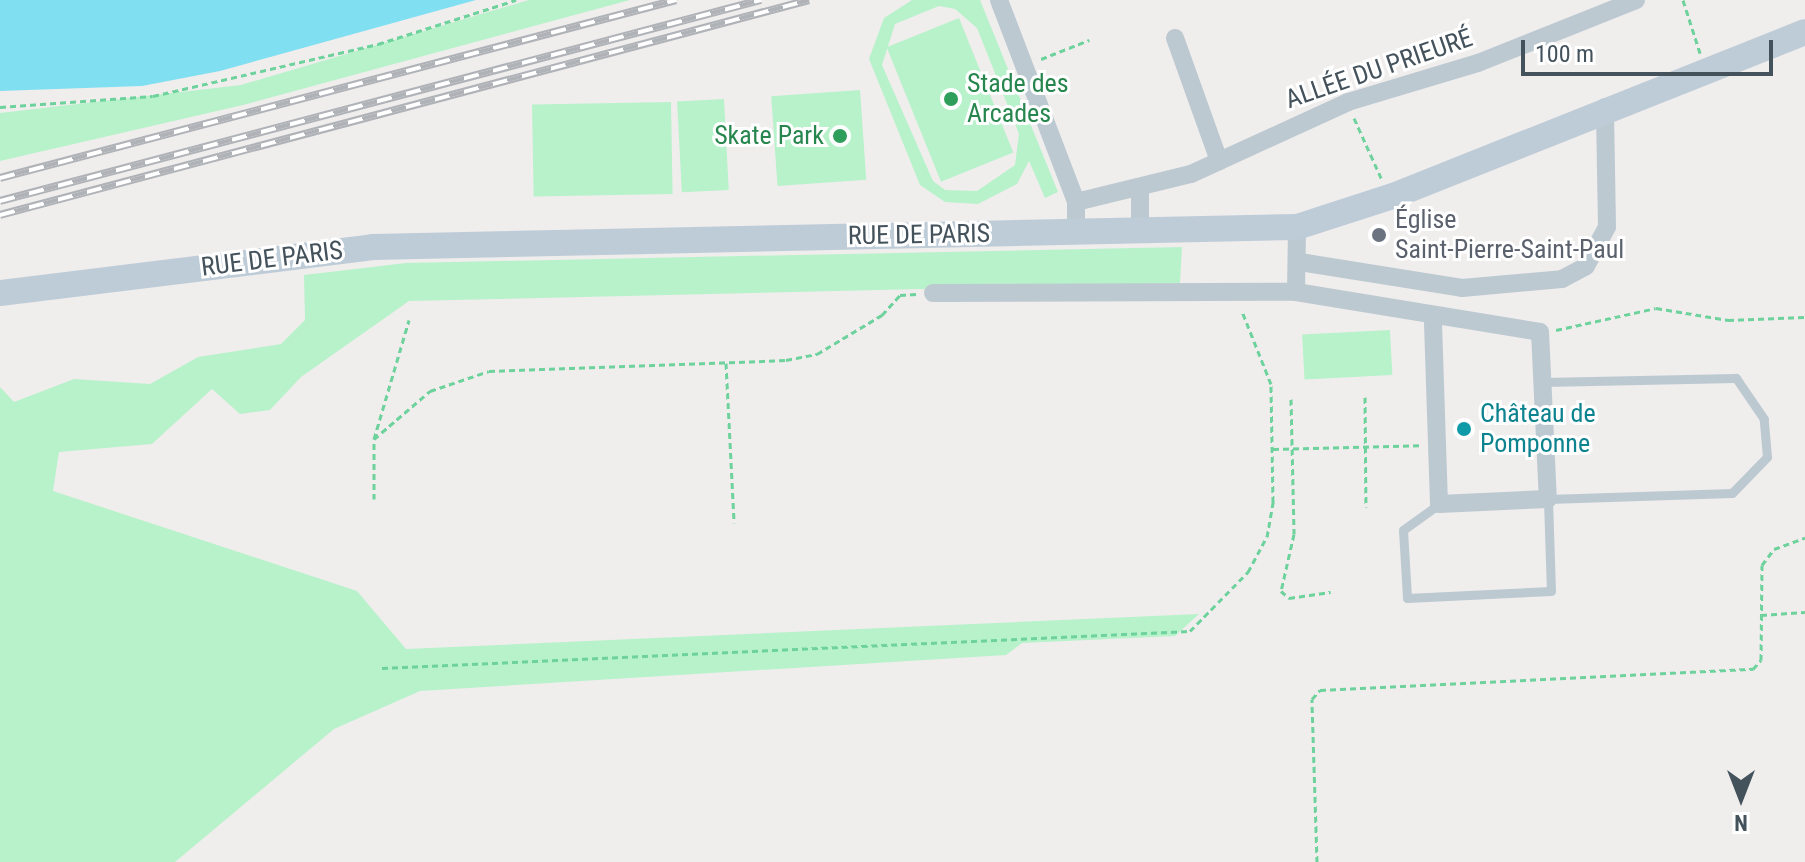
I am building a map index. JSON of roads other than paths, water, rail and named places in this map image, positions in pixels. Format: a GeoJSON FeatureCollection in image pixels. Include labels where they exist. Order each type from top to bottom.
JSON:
{"type":"FeatureCollection","features":[{"type":"Feature","properties":{"kind":"main road","name":"RUE DE PARIS"},"geometry":{"type":"LineString","coordinates":[[0,293],[373,247],[1297,227],[1393,196],[1605,107],[1805,32]]}},
{"type":"Feature","properties":{"kind":"street"},"geometry":{"type":"LineString","coordinates":[[999,0],[1076,202],[1076,231]]}},
{"type":"Feature","properties":{"kind":"street","name":"ALLÉE DU PRIEURÉ"},"geometry":{"type":"LineString","coordinates":[[1076,202],[1140,188],[1219,161],[1348,102],[1478,63],[1636,0]]}},
{"type":"Feature","properties":{"kind":"street"},"geometry":{"type":"LineString","coordinates":[[1175,38],[1219,161]]}},
{"type":"Feature","properties":{"kind":"street"},"geometry":{"type":"LineString","coordinates":[[1300,262],[1462,288],[1562,279],[1586,266],[1607,227],[1605,107]]}},
{"type":"Feature","properties":{"kind":"street"},"geometry":{"type":"LineString","coordinates":[[1140,188],[1140,231]]}},
{"type":"Feature","properties":{"kind":"street"},"geometry":{"type":"LineString","coordinates":[[1296,292],[1300,262],[1297,227]]}},
{"type":"Feature","properties":{"kind":"street"},"geometry":{"type":"LineString","coordinates":[[933,293],[1296,292],[1433,320],[1540,332],[1548,499],[1439,504],[1433,320]]}},
{"type":"Feature","properties":{"kind":"lane"},"geometry":{"type":"LineString","coordinates":[[1439,504],[1403,530],[1407,598],[1551,591],[1548,499],[1732,493],[1767,457],[1764,419],[1736,378],[1543,382]]}},
{"type":"Feature","properties":{"kind":"water"},"geometry":{"type":"Polygon","coordinates":[[[0,0],[476,0],[220,71],[142,86],[0,91],[0,0]]]}},
{"type":"Feature","properties":{"kind":"railway"},"geometry":{"type":"LineString","coordinates":[[0,178],[676,0]]}},
{"type":"Feature","properties":{"kind":"railway"},"geometry":{"type":"LineString","coordinates":[[0,201],[761,0]]}},
{"type":"Feature","properties":{"kind":"railway"},"geometry":{"type":"LineString","coordinates":[[0,215],[809,0]]}},
{"type":"Feature","properties":{"kind":"place","name":"Stade des Arcades"},"geometry":{"type":"Point","coordinates":[951,99]}},
{"type":"Feature","properties":{"kind":"place","name":"Skate Park"},"geometry":{"type":"Point","coordinates":[840,136]}},
{"type":"Feature","properties":{"kind":"place","name":"Église Saint-Pierre-Saint-Paul"},"geometry":{"type":"Point","coordinates":[1379,235]}},
{"type":"Feature","properties":{"kind":"place","name":"Château de Pomponne"},"geometry":{"type":"Point","coordinates":[1464,429]}}]}
